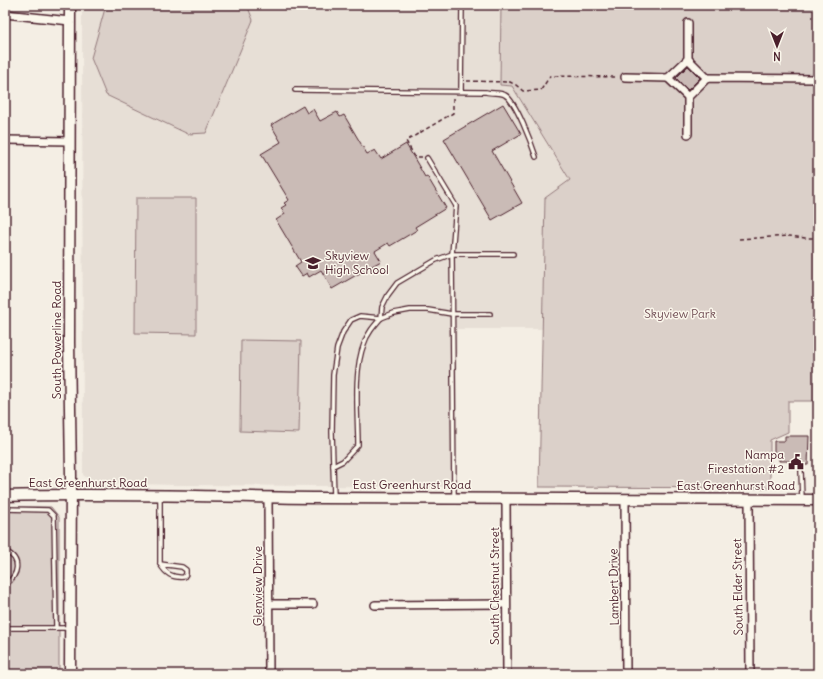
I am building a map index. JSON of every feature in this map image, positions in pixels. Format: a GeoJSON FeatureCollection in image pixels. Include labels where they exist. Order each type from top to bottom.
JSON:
{"type":"FeatureCollection","features":[{"type":"Feature","properties":{"kind":"main road","name":"South Powerline Road"},"geometry":{"type":"LineString","coordinates":[[70,5],[70,674]]}},
{"type":"Feature","properties":{"kind":"main road","name":"East Greenhurst Road"},"geometry":{"type":"LineString","coordinates":[[5,496],[71,494],[454,499],[818,500]]}},
{"type":"Feature","properties":{"kind":"street"},"geometry":{"type":"LineString","coordinates":[[5,14],[70,21]]}},
{"type":"Feature","properties":{"kind":"street"},"geometry":{"type":"LineString","coordinates":[[688,23],[688,59],[707,78],[818,79]]}},
{"type":"Feature","properties":{"kind":"street"},"geometry":{"type":"LineString","coordinates":[[668,78],[688,59]]}},
{"type":"Feature","properties":{"kind":"street"},"geometry":{"type":"LineString","coordinates":[[625,77],[668,78],[688,97]]}},
{"type":"Feature","properties":{"kind":"street"},"geometry":{"type":"LineString","coordinates":[[688,134],[688,97],[707,78]]}},
{"type":"Feature","properties":{"kind":"street"},"geometry":{"type":"LineString","coordinates":[[5,140],[70,141]]}},
{"type":"Feature","properties":{"kind":"street","name":"Glenview Drive"},"geometry":{"type":"LineString","coordinates":[[268,497],[269,674]]}},
{"type":"Feature","properties":{"kind":"street","name":"South Chestnut Street"},"geometry":{"type":"LineString","coordinates":[[506,498],[507,674]]}},
{"type":"Feature","properties":{"kind":"street","name":"Lambert Drive"},"geometry":{"type":"LineString","coordinates":[[625,499],[626,674]]}},
{"type":"Feature","properties":{"kind":"street","name":"South Elder Street"},"geometry":{"type":"LineString","coordinates":[[749,500],[750,674]]}},
{"type":"Feature","properties":{"kind":"street"},"geometry":{"type":"LineString","coordinates":[[269,604],[313,604]]}},
{"type":"Feature","properties":{"kind":"street"},"geometry":{"type":"LineString","coordinates":[[375,605],[506,604]]}},
{"type":"Feature","properties":{"kind":"lane"},"geometry":{"type":"LineString","coordinates":[[461,91],[462,5]]}},
{"type":"Feature","properties":{"kind":"lane"},"geometry":{"type":"LineString","coordinates":[[295,90],[461,91],[486,92],[506,95],[524,125],[536,157]]}},
{"type":"Feature","properties":{"kind":"lane"},"geometry":{"type":"LineString","coordinates":[[428,158],[456,206],[452,254],[454,499]]}},
{"type":"Feature","properties":{"kind":"lane"},"geometry":{"type":"LineString","coordinates":[[333,466],[343,460],[358,445],[357,374],[359,360],[364,343],[373,327],[381,318],[382,308],[388,295],[398,283],[436,260],[452,254],[514,254]]}},
{"type":"Feature","properties":{"kind":"lane"},"geometry":{"type":"LineString","coordinates":[[334,498],[333,375],[336,348],[342,332],[351,320],[360,316],[381,318],[394,313],[410,310],[428,310],[452,314],[490,314]]}},
{"type":"Feature","properties":{"kind":"lane"},"geometry":{"type":"LineString","coordinates":[[801,471],[802,500]]}},
{"type":"Feature","properties":{"kind":"lane"},"geometry":{"type":"LineString","coordinates":[[160,496],[160,564],[164,571],[169,575],[184,577],[186,574],[186,570],[182,567],[160,564]]}},
{"type":"Feature","properties":{"kind":"lane"},"geometry":{"type":"LineString","coordinates":[[5,509],[48,510],[54,516],[56,628]]}},
{"type":"Feature","properties":{"kind":"lane"},"geometry":{"type":"LineString","coordinates":[[5,551],[12,555],[17,566],[14,578],[5,584]]}},
{"type":"Feature","properties":{"kind":"lane"},"geometry":{"type":"LineString","coordinates":[[5,628],[70,628]]}},
{"type":"Feature","properties":{"kind":"path"},"geometry":{"type":"LineString","coordinates":[[461,81],[510,82],[526,91],[541,90],[550,76],[625,77]]}},
{"type":"Feature","properties":{"kind":"path"},"geometry":{"type":"LineString","coordinates":[[428,158],[415,157],[406,141],[453,113],[453,91]]}},
{"type":"Feature","properties":{"kind":"path"},"geometry":{"type":"LineString","coordinates":[[739,239],[748,240],[764,237],[789,236],[818,238]]}},
{"type":"Feature","properties":{"kind":"shaded area","name":"Skyview High School"},"geometry":{"type":"Polygon","coordinates":[[[82,5],[501,5],[500,85],[512,86],[570,181],[545,198],[542,329],[457,329],[457,487],[94,483],[83,475],[82,5]]]}},
{"type":"Feature","properties":{"kind":"green space"},"geometry":{"type":"Polygon","coordinates":[[[106,5],[247,5],[253,20],[206,133],[188,134],[106,95],[91,58],[106,5]]]}},
{"type":"Feature","properties":{"kind":"green space","name":"Skyview Park"},"geometry":{"type":"Polygon","coordinates":[[[501,5],[818,5],[818,401],[788,401],[788,432],[770,440],[770,488],[539,487],[545,198],[570,180],[512,86],[500,85],[501,5]]]}},
{"type":"Feature","properties":{"kind":"green space"},"geometry":{"type":"Polygon","coordinates":[[[136,198],[196,198],[196,334],[135,333],[136,198]]]}},
{"type":"Feature","properties":{"kind":"green space"},"geometry":{"type":"Polygon","coordinates":[[[241,340],[301,341],[299,433],[240,431],[241,340]]]}},
{"type":"Feature","properties":{"kind":"green space"},"geometry":{"type":"Polygon","coordinates":[[[5,507],[51,507],[59,517],[59,674],[5,674],[5,507]]]}},
{"type":"Feature","properties":{"kind":"building"},"geometry":{"type":"Polygon","coordinates":[[[688,66],[700,78],[688,90],[676,78],[688,66]]]}},
{"type":"Feature","properties":{"kind":"building"},"geometry":{"type":"Polygon","coordinates":[[[503,104],[521,134],[492,151],[522,203],[492,220],[444,139],[503,104]]]}},
{"type":"Feature","properties":{"kind":"building"},"geometry":{"type":"Polygon","coordinates":[[[303,106],[307,113],[313,109],[320,121],[337,112],[340,117],[344,115],[367,154],[375,150],[381,159],[406,144],[425,177],[427,176],[446,208],[415,227],[417,230],[390,246],[388,243],[375,251],[381,261],[332,289],[321,270],[309,277],[307,273],[302,276],[295,266],[301,262],[276,220],[285,214],[281,208],[286,205],[284,203],[289,200],[261,154],[281,142],[271,125],[303,106]]]}},
{"type":"Feature","properties":{"kind":"building"},"geometry":{"type":"Polygon","coordinates":[[[785,436],[809,436],[808,465],[793,465],[793,461],[779,461],[779,456],[774,456],[774,441],[785,441],[785,436]]]}},
{"type":"Feature","properties":{"kind":"place","name":"Skyview High School"},"geometry":{"type":"Point","coordinates":[313,263]}},
{"type":"Feature","properties":{"kind":"place","name":"Nampa Firestation #2"},"geometry":{"type":"Point","coordinates":[796,462]}}]}
